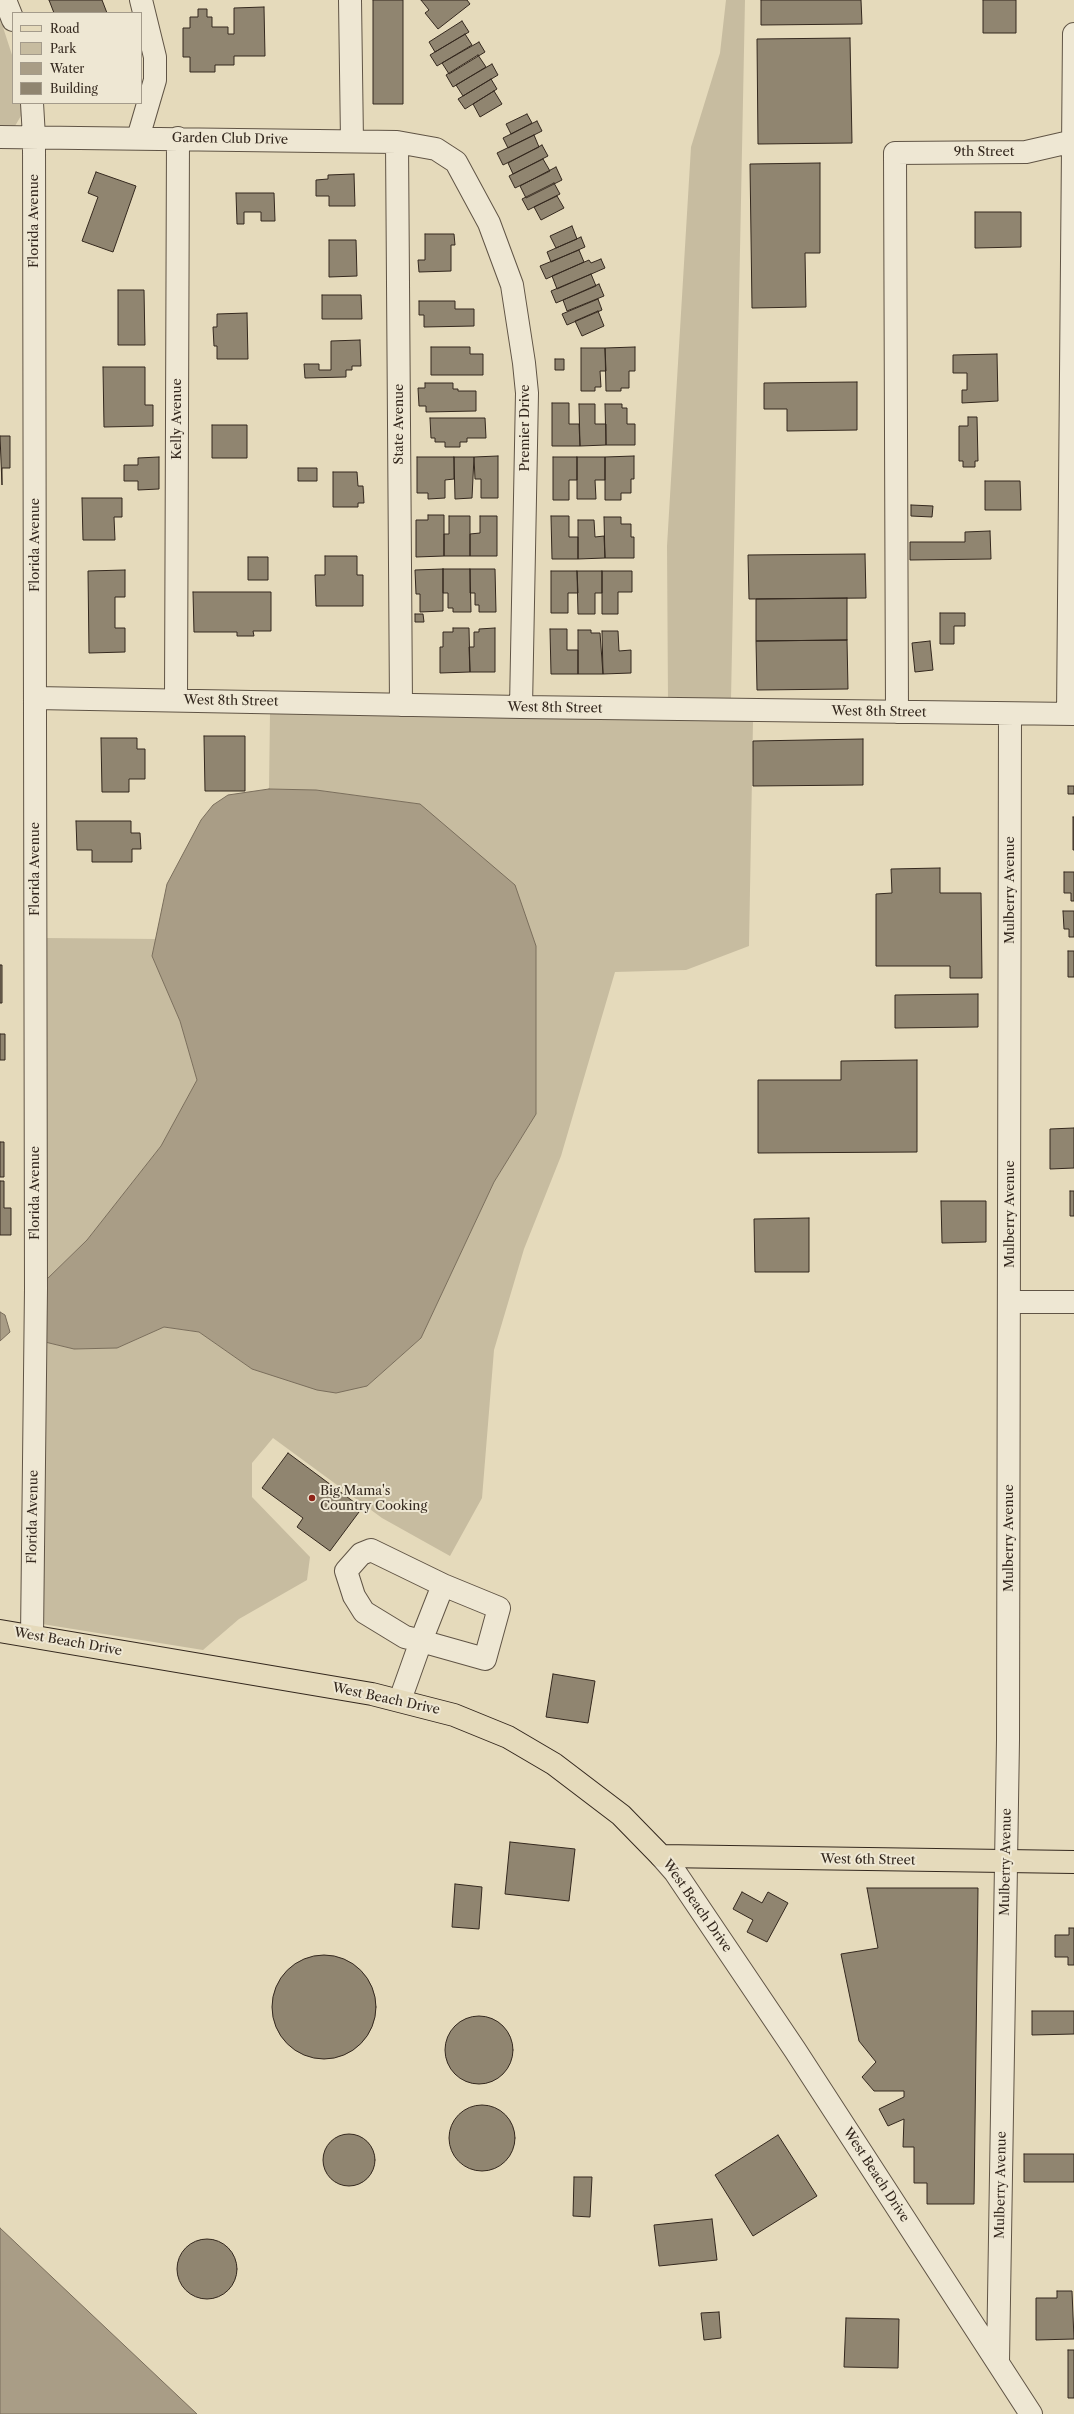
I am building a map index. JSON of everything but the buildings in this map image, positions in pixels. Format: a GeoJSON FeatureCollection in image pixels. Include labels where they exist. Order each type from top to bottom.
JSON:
{"type":"FeatureCollection","features":[{"type":"Feature","properties":{"kind":"main road","name":"West Beach Drive"},"geometry":{"type":"LineString","coordinates":[[0,1631],[400,1700],[467,1719],[508,1737],[537,1754],[598,1796],[631,1824],[661,1856]]}},
{"type":"Feature","properties":{"kind":"main road","name":"West 6th Street"},"geometry":{"type":"LineString","coordinates":[[661,1856],[1074,1862]]}},
{"type":"Feature","properties":{"kind":"street"},"geometry":{"type":"LineString","coordinates":[[5,0],[12,18]]}},
{"type":"Feature","properties":{"kind":"street"},"geometry":{"type":"LineString","coordinates":[[138,138],[155,80],[155,57],[141,0]]}},
{"type":"Feature","properties":{"kind":"street"},"geometry":{"type":"LineString","coordinates":[[350,0],[352,141]]}},
{"type":"Feature","properties":{"kind":"street"},"geometry":{"type":"LineString","coordinates":[[1071,714],[1074,34]]}},
{"type":"Feature","properties":{"kind":"street","name":"Florida Avenue"},"geometry":{"type":"LineString","coordinates":[[32,104],[34,137],[36,698],[36,1349],[32,1636]]}},
{"type":"Feature","properties":{"kind":"street","name":"Garden Club Drive"},"geometry":{"type":"LineString","coordinates":[[0,137],[178,138],[396,142],[436,149],[456,162]]}},
{"type":"Feature","properties":{"kind":"street","name":"Kelly Avenue"},"geometry":{"type":"LineString","coordinates":[[176,700],[178,138]]}},
{"type":"Feature","properties":{"kind":"street","name":"9th Street"},"geometry":{"type":"LineString","coordinates":[[897,712],[895,153],[1026,152],[1073,141]]}},
{"type":"Feature","properties":{"kind":"street","name":"State Avenue"},"geometry":{"type":"LineString","coordinates":[[396,142],[401,705]]}},
{"type":"Feature","properties":{"kind":"street","name":"Premier Drive"},"geometry":{"type":"LineString","coordinates":[[456,162],[489,223],[512,285],[524,364],[527,393],[521,707]]}},
{"type":"Feature","properties":{"kind":"street","name":"West 8th Street"},"geometry":{"type":"LineString","coordinates":[[36,698],[521,707],[1071,714]]}},
{"type":"Feature","properties":{"kind":"street","name":"Mulberry Avenue"},"geometry":{"type":"LineString","coordinates":[[998,2361],[1006,1861],[1010,1302],[1010,714]]}},
{"type":"Feature","properties":{"kind":"street"},"geometry":{"type":"LineString","coordinates":[[1010,1302],[1074,1302]]}},
{"type":"Feature","properties":{"kind":"street"},"geometry":{"type":"LineString","coordinates":[[372,1550],[443,1585],[499,1608],[485,1658],[421,1641],[404,1637],[364,1612],[354,1596],[346,1571],[361,1554],[372,1550]]}},
{"type":"Feature","properties":{"kind":"street"},"geometry":{"type":"LineString","coordinates":[[400,1700],[443,1585]]}},
{"type":"Feature","properties":{"kind":"street","name":"West Beach Drive"},"geometry":{"type":"LineString","coordinates":[[661,1856],[676,1872],[743,1972],[998,2361],[1031,2414]]}},
{"type":"Feature","properties":{"kind":"green space"},"geometry":{"type":"Polygon","coordinates":[[[726,0],[745,0],[731,699],[668,700],[667,546],[691,147],[720,53],[726,0]]]}},
{"type":"Feature","properties":{"kind":"green space"},"geometry":{"type":"Polygon","coordinates":[[[0,18],[12,55],[12,104],[21,104],[22,114],[15,126],[0,129],[0,18]]]}},
{"type":"Feature","properties":{"kind":"green space"},"geometry":{"type":"Polygon","coordinates":[[[270,714],[753,721],[749,946],[686,970],[615,972],[561,1156],[524,1249],[494,1350],[482,1498],[450,1556],[382,1518],[273,1438],[252,1463],[252,1497],[310,1557],[307,1580],[239,1619],[203,1650],[42,1624],[45,1342],[74,1349],[117,1348],[164,1327],[199,1332],[252,1369],[367,1386],[421,1338],[494,1182],[536,1114],[420,804],[316,790],[269,789],[270,714]]]}},
{"type":"Feature","properties":{"kind":"green space"},"geometry":{"type":"Polygon","coordinates":[[[45,938],[157,939],[152,956],[180,1021],[197,1080],[161,1146],[87,1240],[45,1281],[45,938]]]}},
{"type":"Feature","properties":{"kind":"water"},"geometry":{"type":"Polygon","coordinates":[[[269,789],[316,790],[420,804],[515,885],[536,946],[536,1114],[494,1182],[421,1338],[367,1386],[336,1393],[317,1390],[252,1369],[199,1332],[164,1327],[117,1348],[74,1349],[45,1342],[45,1281],[87,1240],[161,1146],[197,1080],[180,1021],[152,956],[167,884],[201,820],[213,805],[228,795],[269,789]]]}},
{"type":"Feature","properties":{"kind":"water"},"geometry":{"type":"Polygon","coordinates":[[[0,1312],[5,1315],[10,1332],[0,1341],[0,1312]]]}},
{"type":"Feature","properties":{"kind":"water"},"geometry":{"type":"Polygon","coordinates":[[[0,2228],[197,2414],[0,2414],[0,2228]]]}},
{"type":"Feature","properties":{"kind":"place","name":"Big Mama's Country Cooking"},"geometry":{"type":"Point","coordinates":[312,1498]}}]}
